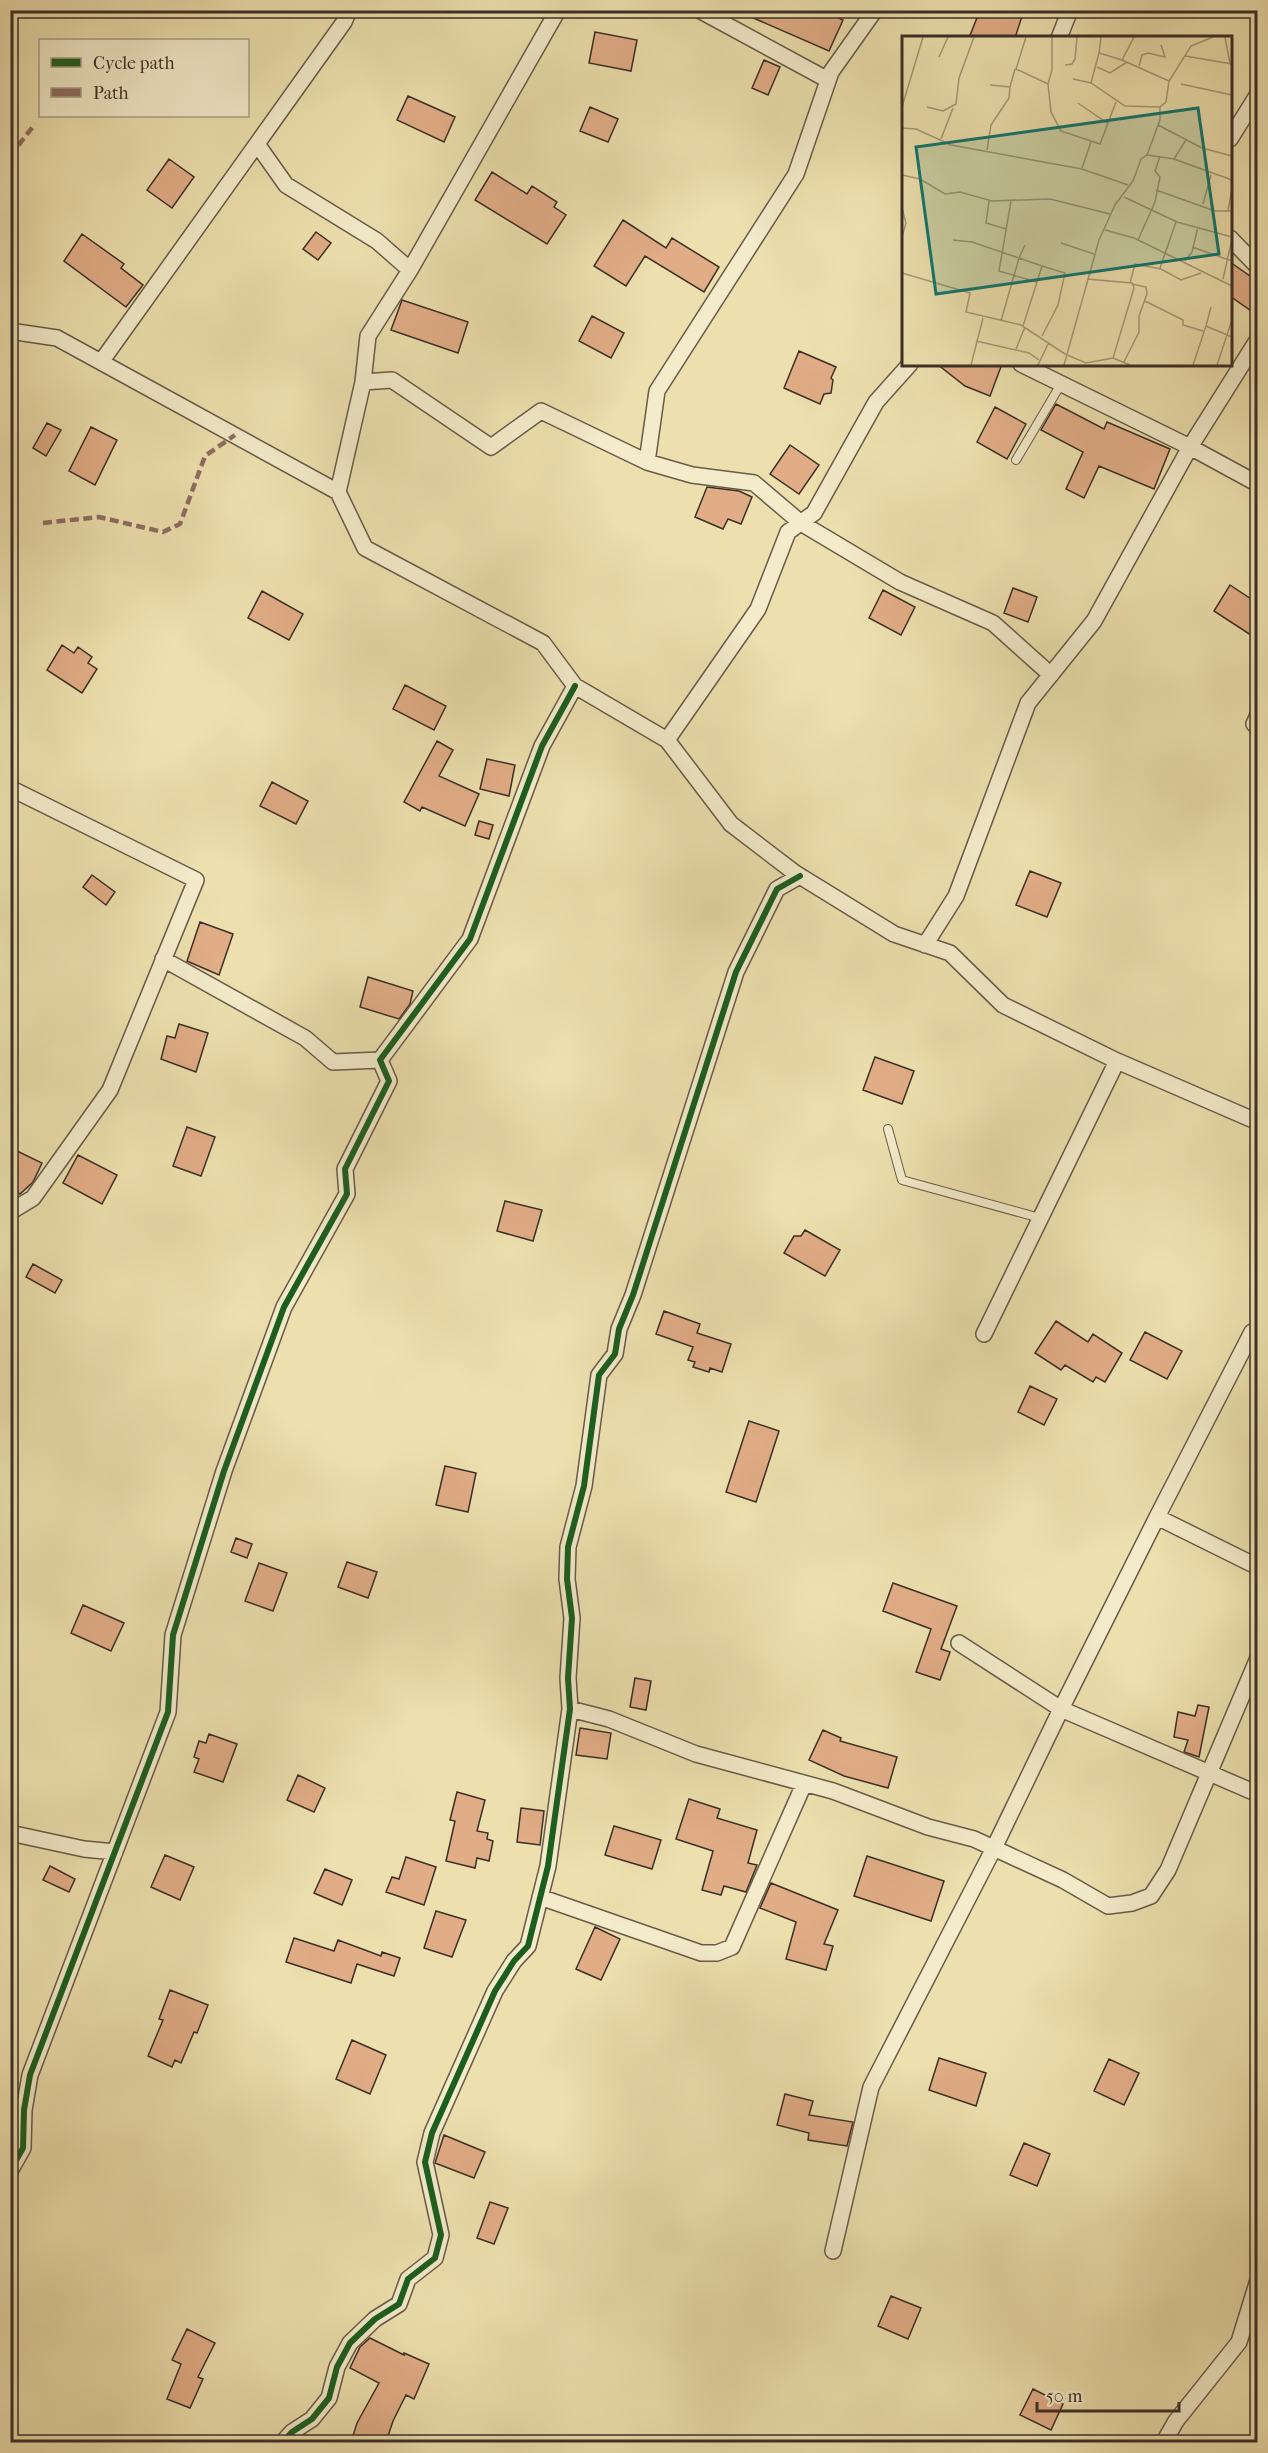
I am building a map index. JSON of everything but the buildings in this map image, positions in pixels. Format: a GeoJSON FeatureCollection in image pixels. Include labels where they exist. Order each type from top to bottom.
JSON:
{"type":"FeatureCollection","features":[{"type":"Feature","properties":{"kind":"street"},"geometry":{"type":"LineString","coordinates":[[101,362],[344,22],[349,10]]}},
{"type":"Feature","properties":{"kind":"street"},"geometry":{"type":"LineString","coordinates":[[338,492],[363,382],[368,336],[410,270],[558,10]]}},
{"type":"Feature","properties":{"kind":"street"},"geometry":{"type":"LineString","coordinates":[[699,10],[828,80]]}},
{"type":"Feature","properties":{"kind":"street"},"geometry":{"type":"LineString","coordinates":[[647,462],[657,391],[796,174],[831,72],[875,10]]}},
{"type":"Feature","properties":{"kind":"street"},"geometry":{"type":"LineString","coordinates":[[1060,36],[1070,10]]}},
{"type":"Feature","properties":{"kind":"street"},"geometry":{"type":"LineString","coordinates":[[1232,136],[1257,94]]}},
{"type":"Feature","properties":{"kind":"street"},"geometry":{"type":"LineString","coordinates":[[257,144],[286,185],[377,241],[410,270]]}},
{"type":"Feature","properties":{"kind":"street"},"geometry":{"type":"LineString","coordinates":[[1232,240],[1257,267]]}},
{"type":"Feature","properties":{"kind":"street"},"geometry":{"type":"LineString","coordinates":[[10,331],[57,338],[338,492],[365,548],[543,643],[575,686],[667,740],[731,824],[800,876],[894,934],[950,953],[1003,1005],[1117,1061],[1257,1122]]}},
{"type":"Feature","properties":{"kind":"street"},"geometry":{"type":"LineString","coordinates":[[925,945],[956,896],[1028,703],[1094,621],[1190,447],[1257,339]]}},
{"type":"Feature","properties":{"kind":"street"},"geometry":{"type":"LineString","coordinates":[[667,740],[759,609],[788,532],[814,513],[876,402],[908,366]]}},
{"type":"Feature","properties":{"kind":"street"},"geometry":{"type":"LineString","coordinates":[[1025,366],[1190,447],[1257,484]]}},
{"type":"Feature","properties":{"kind":"street"},"geometry":{"type":"LineString","coordinates":[[363,382],[392,380],[491,447],[542,411],[647,462],[692,475],[754,483],[801,523],[900,582],[993,623],[1051,675]]}},
{"type":"Feature","properties":{"kind":"street"},"geometry":{"type":"LineString","coordinates":[[380,1060],[470,939],[542,746],[575,686]]}},
{"type":"Feature","properties":{"kind":"street"},"geometry":{"type":"LineString","coordinates":[[1257,715],[1254,724],[1257,726]]}},
{"type":"Feature","properties":{"kind":"street"},"geometry":{"type":"LineString","coordinates":[[10,1212],[33,1198],[110,1090],[196,880],[13,794]]}},
{"type":"Feature","properties":{"kind":"street"},"geometry":{"type":"LineString","coordinates":[[283,2442],[292,2432],[312,2419],[329,2398],[337,2367],[350,2343],[375,2319],[399,2304],[408,2279],[435,2258],[441,2235],[425,2162],[432,2133],[495,1991],[514,1961],[528,1946],[558,1806],[570,1709],[568,1678],[572,1618],[567,1579],[568,1547],[584,1486],[599,1374],[615,1354],[619,1329],[633,1295],[736,972],[777,889],[800,876]]}},
{"type":"Feature","properties":{"kind":"street"},"geometry":{"type":"LineString","coordinates":[[163,959],[305,1038],[333,1062],[380,1060]]}},
{"type":"Feature","properties":{"kind":"street"},"geometry":{"type":"LineString","coordinates":[[10,2171],[23,2148],[24,2109],[30,2075],[168,1712],[172,1635],[224,1471],[284,1307],[347,1194],[345,1169],[389,1082],[380,1060]]}},
{"type":"Feature","properties":{"kind":"street"},"geometry":{"type":"LineString","coordinates":[[984,1334],[1117,1061]]}},
{"type":"Feature","properties":{"kind":"street"},"geometry":{"type":"LineString","coordinates":[[833,2251],[871,2087],[994,1848],[1157,1517],[1252,1332],[1257,1334]]}},
{"type":"Feature","properties":{"kind":"street"},"geometry":{"type":"LineString","coordinates":[[1157,1517],[1257,1567]]}},
{"type":"Feature","properties":{"kind":"street"},"geometry":{"type":"LineString","coordinates":[[959,1643],[1061,1709],[1257,1794]]}},
{"type":"Feature","properties":{"kind":"street"},"geometry":{"type":"LineString","coordinates":[[570,1709],[609,1719],[696,1754],[833,1791],[994,1848],[1063,1880],[1108,1906],[1132,1903],[1151,1896],[1168,1870],[1257,1658]]}},
{"type":"Feature","properties":{"kind":"street"},"geometry":{"type":"LineString","coordinates":[[540,1897],[701,1953],[717,1953],[732,1947],[804,1784]]}},
{"type":"Feature","properties":{"kind":"street"},"geometry":{"type":"LineString","coordinates":[[10,1833],[84,1849],[115,1852]]}},
{"type":"Feature","properties":{"kind":"street"},"geometry":{"type":"LineString","coordinates":[[1164,2442],[1176,2421],[1239,2342],[1257,2280]]}},
{"type":"Feature","properties":{"kind":"lane"},"geometry":{"type":"LineString","coordinates":[[1016,460],[1060,384]]}},
{"type":"Feature","properties":{"kind":"lane"},"geometry":{"type":"LineString","coordinates":[[888,1129],[902,1180],[1040,1218]]}},
{"type":"Feature","properties":{"kind":"marked path"},"geometry":{"type":"LineString","coordinates":[[10,156],[35,124]]}},
{"type":"Feature","properties":{"kind":"marked path"},"geometry":{"type":"LineString","coordinates":[[43,523],[99,517],[163,532],[180,524],[205,456],[235,435]]}},
{"type":"Feature","properties":{"kind":"cycle path"},"geometry":{"type":"LineString","coordinates":[[10,2171],[23,2148],[24,2110],[30,2075],[168,1712],[173,1635],[224,1471],[284,1307],[347,1194],[345,1169],[389,1081],[380,1060],[470,939],[542,746],[575,686]]}},
{"type":"Feature","properties":{"kind":"cycle path"},"geometry":{"type":"LineString","coordinates":[[283,2442],[292,2432],[312,2419],[329,2398],[337,2367],[350,2343],[375,2319],[399,2304],[408,2279],[435,2258],[441,2235],[425,2162],[432,2133],[495,1991],[514,1961],[528,1946],[548,1866],[570,1709],[568,1678],[572,1618],[567,1579],[568,1547],[584,1486],[599,1375],[615,1354],[619,1329],[633,1295],[736,972],[777,889],[800,876]]}}]}
